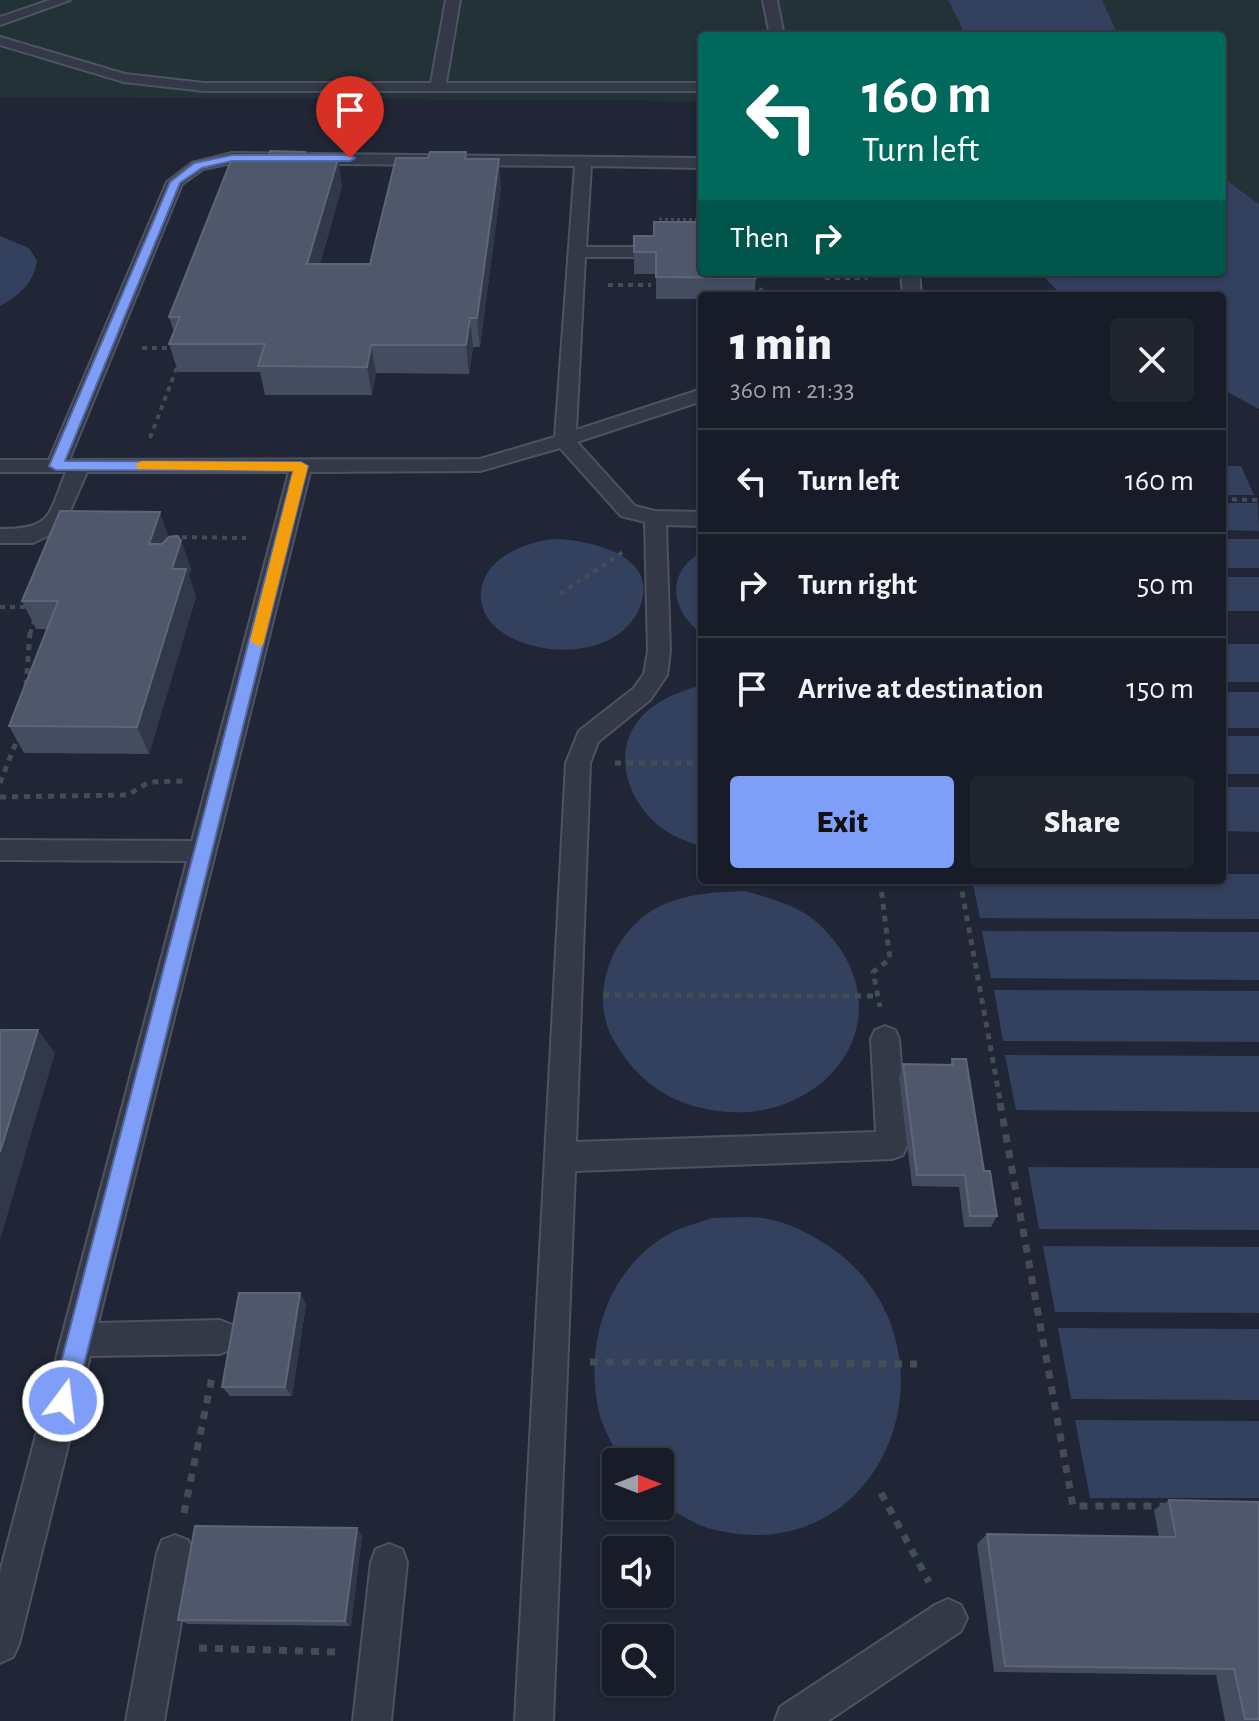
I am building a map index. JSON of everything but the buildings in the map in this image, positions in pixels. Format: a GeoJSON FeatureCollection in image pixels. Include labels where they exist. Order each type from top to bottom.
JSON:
{"type":"FeatureCollection","features":[{"type":"Feature","properties":{"kind":"lane"},"geometry":{"type":"LineString","coordinates":[[0,21],[63,0]]}},
{"type":"Feature","properties":{"kind":"lane"},"geometry":{"type":"LineString","coordinates":[[438,85],[453,0]]}},
{"type":"Feature","properties":{"kind":"lane"},"geometry":{"type":"LineString","coordinates":[[770,0],[776,32]]}},
{"type":"Feature","properties":{"kind":"lane"},"geometry":{"type":"LineString","coordinates":[[0,41],[124,78],[204,87],[698,87]]}},
{"type":"Feature","properties":{"kind":"lane"},"geometry":{"type":"LineString","coordinates":[[56,466],[175,182],[198,166],[232,158],[556,159],[583,163],[698,163]]}},
{"type":"Feature","properties":{"kind":"lane"},"geometry":{"type":"LineString","coordinates":[[583,163],[565,441],[628,511],[655,518],[698,519]]}},
{"type":"Feature","properties":{"kind":"lane"},"geometry":{"type":"LineString","coordinates":[[578,252],[645,252]]}},
{"type":"Feature","properties":{"kind":"lane"},"geometry":{"type":"LineString","coordinates":[[0,466],[480,465],[565,441],[698,396]]}},
{"type":"Feature","properties":{"kind":"lane"},"geometry":{"type":"LineString","coordinates":[[0,536],[33,536],[55,524],[79,466]]}},
{"type":"Feature","properties":{"kind":"lane"},"geometry":{"type":"LineString","coordinates":[[0,1644],[301,466]]}},
{"type":"Feature","properties":{"kind":"lane"},"geometry":{"type":"LineString","coordinates":[[534,1721],[578,763],[588,737],[642,694],[655,675],[659,651],[655,518]]}},
{"type":"Feature","properties":{"kind":"lane"},"geometry":{"type":"LineString","coordinates":[[0,850],[205,851]]}},
{"type":"Feature","properties":{"kind":"lane"},"geometry":{"type":"LineString","coordinates":[[559,1157],[892,1145],[885,1039]]}},
{"type":"Feature","properties":{"kind":"lane"},"geometry":{"type":"LineString","coordinates":[[79,1340],[220,1337]]}},
{"type":"Feature","properties":{"kind":"lane"},"geometry":{"type":"LineString","coordinates":[[145,1721],[175,1553]]}},
{"type":"Feature","properties":{"kind":"lane"},"geometry":{"type":"LineString","coordinates":[[372,1721],[389,1562]]}},
{"type":"Feature","properties":{"kind":"lane"},"geometry":{"type":"LineString","coordinates":[[794,1721],[948,1618]]}},
{"type":"Feature","properties":{"kind":"path"},"geometry":{"type":"LineString","coordinates":[[820,276],[866,276]]}},
{"type":"Feature","properties":{"kind":"path"},"geometry":{"type":"LineString","coordinates":[[575,285],[651,285]]}},
{"type":"Feature","properties":{"kind":"path"},"geometry":{"type":"LineString","coordinates":[[761,288],[762,292]]}},
{"type":"Feature","properties":{"kind":"path"},"geometry":{"type":"LineString","coordinates":[[106,347],[184,348]]}},
{"type":"Feature","properties":{"kind":"path"},"geometry":{"type":"LineString","coordinates":[[149,441],[179,361]]}},
{"type":"Feature","properties":{"kind":"path"},"geometry":{"type":"LineString","coordinates":[[1226,499],[1259,500]]}},
{"type":"Feature","properties":{"kind":"path"},"geometry":{"type":"LineString","coordinates":[[161,537],[283,539]]}},
{"type":"Feature","properties":{"kind":"path"},"geometry":{"type":"LineString","coordinates":[[560,594],[624,552]]}},
{"type":"Feature","properties":{"kind":"path"},"geometry":{"type":"LineString","coordinates":[[0,607],[40,608]]}},
{"type":"Feature","properties":{"kind":"path"},"geometry":{"type":"LineString","coordinates":[[25,694],[30,630],[35,619]]}},
{"type":"Feature","properties":{"kind":"path"},"geometry":{"type":"LineString","coordinates":[[0,783],[23,725]]}},
{"type":"Feature","properties":{"kind":"path"},"geometry":{"type":"LineString","coordinates":[[578,763],[698,763]]}},
{"type":"Feature","properties":{"kind":"path"},"geometry":{"type":"LineString","coordinates":[[0,797],[128,795],[149,782],[183,781],[179,794]]}},
{"type":"Feature","properties":{"kind":"path"},"geometry":{"type":"LineString","coordinates":[[881,884],[890,959],[873,972],[885,1039]]}},
{"type":"Feature","properties":{"kind":"path"},"geometry":{"type":"LineString","coordinates":[[961,884],[1073,1506],[1166,1506]]}},
{"type":"Feature","properties":{"kind":"path"},"geometry":{"type":"LineString","coordinates":[[566,994],[878,996]]}},
{"type":"Feature","properties":{"kind":"path"},"geometry":{"type":"LineString","coordinates":[[175,1553],[220,1337]]}},
{"type":"Feature","properties":{"kind":"path"},"geometry":{"type":"LineString","coordinates":[[550,1362],[917,1364]]}},
{"type":"Feature","properties":{"kind":"path"},"geometry":{"type":"LineString","coordinates":[[881,1493],[948,1618]]}},
{"type":"Feature","properties":{"kind":"path"},"geometry":{"type":"LineString","coordinates":[[189,1648],[377,1653]]}},
{"type":"Feature","properties":{"kind":"shaded area"},"geometry":{"type":"Polygon","coordinates":[[[0,0],[948,0],[964,32],[698,32],[698,101],[0,97],[0,0]]]}},
{"type":"Feature","properties":{"kind":"shaded area"},"geometry":{"type":"Polygon","coordinates":[[[1102,0],[1259,0],[1259,204],[1226,180],[1226,32],[1117,32],[1102,0]]]}},
{"type":"Feature","properties":{"kind":"water"},"geometry":{"type":"Polygon","coordinates":[[[948,0],[1102,0],[1117,32],[964,32],[948,0]]]}},
{"type":"Feature","properties":{"kind":"water"},"geometry":{"type":"Polygon","coordinates":[[[1226,180],[1259,204],[1259,409],[1226,391],[1226,292],[1058,292],[1044,276],[1226,276],[1226,180]]]}},
{"type":"Feature","properties":{"kind":"water"},"geometry":{"type":"Polygon","coordinates":[[[0,236],[29,248],[37,261],[24,288],[0,306],[0,236]]]}},
{"type":"Feature","properties":{"kind":"water"},"geometry":{"type":"Polygon","coordinates":[[[1226,466],[1241,466],[1254,495],[1226,495],[1226,466]]]}},
{"type":"Feature","properties":{"kind":"water"},"geometry":{"type":"Polygon","coordinates":[[[1226,503],[1258,503],[1259,531],[1226,530],[1226,503]]]}},
{"type":"Feature","properties":{"kind":"water"},"geometry":{"type":"Polygon","coordinates":[[[552,539],[602,547],[632,563],[641,575],[644,590],[639,609],[628,625],[613,637],[575,649],[534,646],[499,630],[484,612],[481,591],[496,562],[528,545],[552,539]]]}},
{"type":"Feature","properties":{"kind":"water"},"geometry":{"type":"Polygon","coordinates":[[[1226,539],[1259,539],[1259,568],[1226,568],[1226,539]]]}},
{"type":"Feature","properties":{"kind":"water"},"geometry":{"type":"Polygon","coordinates":[[[698,555],[698,631],[683,614],[676,592],[677,581],[690,560],[698,555]]]}},
{"type":"Feature","properties":{"kind":"water"},"geometry":{"type":"Polygon","coordinates":[[[1226,577],[1259,577],[1259,611],[1226,611],[1226,577]]]}},
{"type":"Feature","properties":{"kind":"water"},"geometry":{"type":"Polygon","coordinates":[[[1226,644],[1259,644],[1259,682],[1226,682],[1226,644]]]}},
{"type":"Feature","properties":{"kind":"water"},"geometry":{"type":"Polygon","coordinates":[[[698,686],[698,845],[657,824],[633,794],[627,776],[625,758],[628,740],[637,723],[651,708],[698,686]]]}},
{"type":"Feature","properties":{"kind":"water"},"geometry":{"type":"Polygon","coordinates":[[[1226,692],[1259,692],[1259,728],[1226,728],[1226,692]]]}},
{"type":"Feature","properties":{"kind":"water"},"geometry":{"type":"Polygon","coordinates":[[[1226,736],[1259,736],[1259,774],[1226,774],[1226,736]]]}},
{"type":"Feature","properties":{"kind":"water"},"geometry":{"type":"Polygon","coordinates":[[[1226,787],[1259,787],[1259,832],[1226,831],[1226,787]]]}},
{"type":"Feature","properties":{"kind":"water"},"geometry":{"type":"Polygon","coordinates":[[[1226,874],[1259,874],[1259,919],[980,918],[973,884],[1226,884],[1226,874]]]}},
{"type":"Feature","properties":{"kind":"water"},"geometry":{"type":"Polygon","coordinates":[[[745,891],[795,908],[821,926],[847,960],[858,994],[857,1027],[844,1057],[823,1082],[793,1100],[758,1111],[718,1111],[670,1096],[632,1067],[613,1039],[606,1020],[603,1000],[605,979],[621,941],[649,912],[686,897],[745,891]]]}},
{"type":"Feature","properties":{"kind":"water"},"geometry":{"type":"Polygon","coordinates":[[[982,931],[1259,932],[1259,980],[991,978],[982,931]]]}},
{"type":"Feature","properties":{"kind":"water"},"geometry":{"type":"Polygon","coordinates":[[[994,990],[1259,991],[1259,1042],[1003,1041],[994,990]]]}},
{"type":"Feature","properties":{"kind":"water"},"geometry":{"type":"Polygon","coordinates":[[[1005,1055],[1259,1056],[1259,1112],[1016,1110],[1005,1055]]]}},
{"type":"Feature","properties":{"kind":"water"},"geometry":{"type":"Polygon","coordinates":[[[1028,1167],[1259,1168],[1259,1230],[1039,1229],[1028,1167]]]}},
{"type":"Feature","properties":{"kind":"water"},"geometry":{"type":"Polygon","coordinates":[[[749,1217],[780,1222],[833,1249],[874,1291],[896,1341],[900,1394],[888,1444],[861,1488],[821,1519],[770,1534],[708,1528],[674,1511],[674,1448],[614,1448],[606,1431],[595,1387],[598,1336],[604,1312],[615,1289],[646,1250],[683,1227],[712,1218],[749,1217]]]}},
{"type":"Feature","properties":{"kind":"water"},"geometry":{"type":"Polygon","coordinates":[[[1043,1246],[1259,1247],[1259,1313],[1055,1312],[1043,1246]]]}},
{"type":"Feature","properties":{"kind":"water"},"geometry":{"type":"Polygon","coordinates":[[[1058,1328],[1259,1329],[1259,1400],[1071,1399],[1058,1328]]]}},
{"type":"Feature","properties":{"kind":"water"},"geometry":{"type":"Polygon","coordinates":[[[1075,1420],[1259,1421],[1259,1498],[1090,1498],[1075,1420]]]}},
{"type":"Feature","properties":{"kind":"slow traffic"},"geometry":{"type":"LineString","coordinates":[[142,466],[301,466],[258,641]]}},
{"type":"Feature","properties":{"kind":"route"},"geometry":{"type":"LineString","coordinates":[[63,1401],[301,466],[56,466],[175,182],[198,166],[232,158],[350,158]]}}]}
